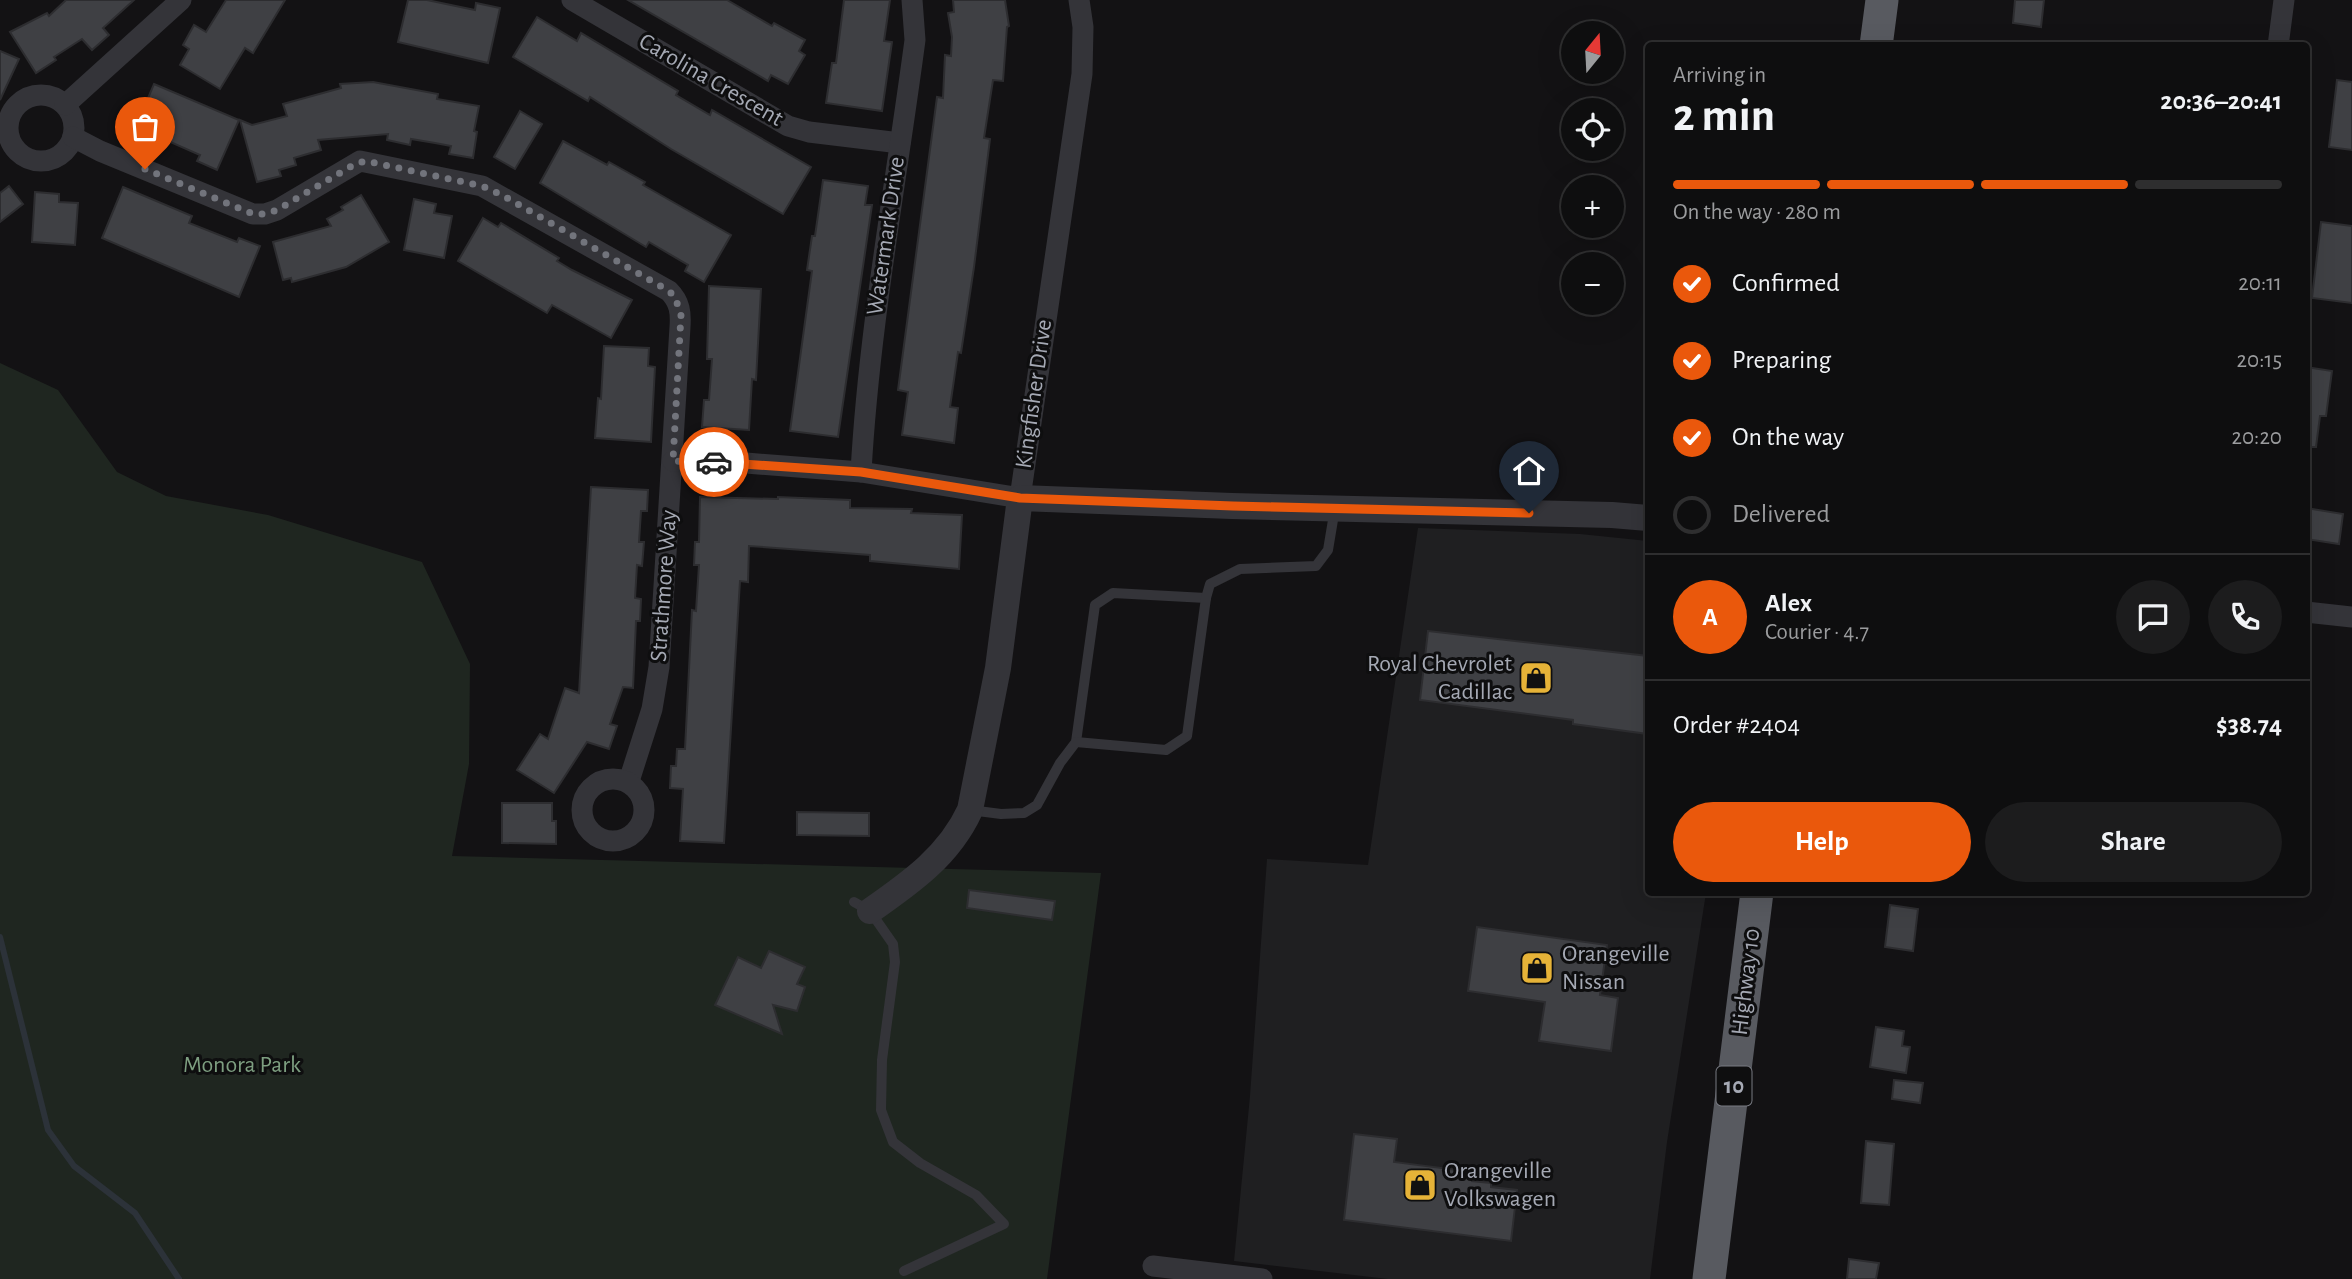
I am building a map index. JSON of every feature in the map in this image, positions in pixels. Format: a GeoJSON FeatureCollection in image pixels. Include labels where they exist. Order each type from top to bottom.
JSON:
{"type":"FeatureCollection","features":[{"type":"Feature","properties":{"kind":"highway"},"geometry":{"type":"LineString","coordinates":[[1877,42],[1882,0]]}},
{"type":"Feature","properties":{"kind":"highway","name":"Highway 10"},"geometry":{"type":"LineString","coordinates":[[1709,1279],[1757,896]]}},
{"type":"Feature","properties":{"kind":"street"},"geometry":{"type":"LineString","coordinates":[[65,105],[181,0]]}},
{"type":"Feature","properties":{"kind":"street","name":"Carolina Crescent"},"geometry":{"type":"LineString","coordinates":[[572,0],[788,126],[809,132],[900,143]]}},
{"type":"Feature","properties":{"kind":"street","name":"Watermark Drive"},"geometry":{"type":"LineString","coordinates":[[861,472],[865,401],[915,40],[912,0]]}},
{"type":"Feature","properties":{"kind":"street","name":"Kingfisher Drive"},"geometry":{"type":"LineString","coordinates":[[862,906],[923,872],[943,853],[962,828],[970,810],[998,668],[1082,74],[1083,27],[1079,0]]}},
{"type":"Feature","properties":{"kind":"street"},"geometry":{"type":"LineString","coordinates":[[2279,42],[2284,0]]}},
{"type":"Feature","properties":{"kind":"street"},"geometry":{"type":"LineString","coordinates":[[44,95],[65,105],[74,126],[73,137],[61,155],[42,161],[30,160],[20,154],[9,138],[8,125],[11,114],[22,101],[44,95]]}},
{"type":"Feature","properties":{"kind":"street","name":"Strathmore Way"},"geometry":{"type":"LineString","coordinates":[[73,137],[100,151],[253,214],[277,210],[355,164],[366,161],[482,186],[669,291],[675,297],[681,315],[659,667],[652,709],[629,781]]}},
{"type":"Feature","properties":{"kind":"street"},"geometry":{"type":"LineString","coordinates":[[673,461],[746,463],[861,472],[1020,498],[1645,518]]}},
{"type":"Feature","properties":{"kind":"street"},"geometry":{"type":"LineString","coordinates":[[2310,612],[2352,617]]}},
{"type":"Feature","properties":{"kind":"street"},"geometry":{"type":"LineString","coordinates":[[1153,1266],[1262,1279]]}},
{"type":"Feature","properties":{"kind":"lane"},"geometry":{"type":"LineString","coordinates":[[1076,742],[1166,750],[1187,736],[1210,584],[1240,569],[1316,566],[1328,550],[1335,508]]}},
{"type":"Feature","properties":{"kind":"lane"},"geometry":{"type":"LineString","coordinates":[[970,810],[1001,814],[1024,813],[1037,805],[1060,763],[1076,742],[1095,605],[1113,593],[1206,598]]}},
{"type":"Feature","properties":{"kind":"lane"},"geometry":{"type":"LineString","coordinates":[[862,906],[892,944],[895,962],[882,1060],[881,1110],[893,1142],[920,1163],[976,1195],[1004,1224],[904,1271]]}},
{"type":"Feature","properties":{"kind":"shaded area"},"geometry":{"type":"Polygon","coordinates":[[[1418,528],[1580,534],[1645,541],[1645,896],[1706,896],[1667,1142],[1650,1279],[1388,1279],[1234,1261],[1250,1096],[1267,859],[1368,865],[1418,528]]]}},
{"type":"Feature","properties":{"kind":"green space","name":"Monora Park"},"geometry":{"type":"Polygon","coordinates":[[[0,363],[58,390],[117,472],[166,496],[268,515],[422,562],[470,664],[469,764],[452,856],[1101,873],[1047,1279],[0,1279],[0,363]]]}},
{"type":"Feature","properties":{"kind":"building"},"geometry":{"type":"Polygon","coordinates":[[[66,0],[134,0],[103,28],[109,35],[92,50],[82,39],[54,57],[56,60],[36,73],[10,32],[47,13],[49,16],[66,0]]]}},
{"type":"Feature","properties":{"kind":"building"},"geometry":{"type":"Polygon","coordinates":[[[226,0],[285,0],[253,53],[245,48],[220,89],[180,65],[189,49],[183,45],[194,25],[206,32],[226,0]]]}},
{"type":"Feature","properties":{"kind":"building"},"geometry":{"type":"Polygon","coordinates":[[[408,0],[427,0],[475,10],[476,3],[500,8],[488,63],[398,42],[408,0]]]}},
{"type":"Feature","properties":{"kind":"building"},"geometry":{"type":"Polygon","coordinates":[[[628,0],[727,0],[772,26],[774,23],[805,40],[799,51],[805,55],[788,84],[771,75],[768,81],[628,0]]]}},
{"type":"Feature","properties":{"kind":"building"},"geometry":{"type":"Polygon","coordinates":[[[844,0],[890,0],[884,41],[892,42],[882,111],[826,103],[832,63],[836,63],[844,0]]]}},
{"type":"Feature","properties":{"kind":"building"},"geometry":{"type":"Polygon","coordinates":[[[953,0],[1005,0],[1009,26],[1003,81],[993,80],[984,138],[990,139],[974,267],[950,407],[958,408],[954,443],[902,435],[908,392],[898,390],[937,97],[943,98],[945,55],[951,56],[952,37],[948,13],[954,12],[953,0]]]}},
{"type":"Feature","properties":{"kind":"building"},"geometry":{"type":"Polygon","coordinates":[[[2015,0],[2044,0],[2041,27],[2013,23],[2015,0]]]}},
{"type":"Feature","properties":{"kind":"building"},"geometry":{"type":"Polygon","coordinates":[[[537,17],[577,41],[581,33],[678,91],[676,95],[710,115],[712,110],[811,167],[783,214],[671,149],[590,97],[588,101],[513,57],[537,17]]]}},
{"type":"Feature","properties":{"kind":"building"},"geometry":{"type":"Polygon","coordinates":[[[0,51],[19,59],[0,100],[0,51]]]}},
{"type":"Feature","properties":{"kind":"building"},"geometry":{"type":"Polygon","coordinates":[[[2337,80],[2352,82],[2352,150],[2329,147],[2337,80]]]}},
{"type":"Feature","properties":{"kind":"building"},"geometry":{"type":"Polygon","coordinates":[[[373,82],[438,94],[437,99],[479,106],[474,131],[477,132],[473,158],[449,154],[451,146],[411,139],[410,145],[387,140],[388,134],[318,140],[321,150],[294,158],[296,165],[279,170],[281,176],[257,182],[240,120],[252,125],[287,116],[283,104],[341,88],[340,84],[373,82]]]}},
{"type":"Feature","properties":{"kind":"building"},"geometry":{"type":"Polygon","coordinates":[[[154,84],[239,120],[217,170],[197,161],[200,155],[157,136],[155,142],[133,133],[154,84]]]}},
{"type":"Feature","properties":{"kind":"building"},"geometry":{"type":"Polygon","coordinates":[[[520,111],[542,124],[515,169],[494,157],[520,111]]]}},
{"type":"Feature","properties":{"kind":"building"},"geometry":{"type":"Polygon","coordinates":[[[563,141],[645,182],[643,185],[731,235],[704,282],[685,271],[688,265],[649,242],[646,247],[540,183],[563,141]]]}},
{"type":"Feature","properties":{"kind":"building"},"geometry":{"type":"Polygon","coordinates":[[[823,180],[868,186],[865,205],[872,205],[838,437],[790,431],[812,271],[807,270],[823,180]]]}},
{"type":"Feature","properties":{"kind":"building"},"geometry":{"type":"Polygon","coordinates":[[[9,186],[23,204],[0,222],[0,193],[9,186]]]}},
{"type":"Feature","properties":{"kind":"building"},"geometry":{"type":"Polygon","coordinates":[[[123,187],[192,216],[189,223],[237,242],[239,238],[260,246],[239,297],[102,238],[123,187]]]}},
{"type":"Feature","properties":{"kind":"building"},"geometry":{"type":"Polygon","coordinates":[[[35,192],[59,194],[59,202],[78,203],[75,245],[32,242],[35,192]]]}},
{"type":"Feature","properties":{"kind":"building"},"geometry":{"type":"Polygon","coordinates":[[[361,195],[389,242],[346,267],[292,282],[291,278],[283,280],[273,242],[331,226],[327,219],[361,195]]]}},
{"type":"Feature","properties":{"kind":"building"},"geometry":{"type":"Polygon","coordinates":[[[414,199],[436,204],[434,213],[452,216],[444,258],[404,250],[414,199]]]}},
{"type":"Feature","properties":{"kind":"building"},"geometry":{"type":"Polygon","coordinates":[[[483,218],[498,227],[501,223],[559,258],[557,261],[572,270],[632,300],[611,338],[552,305],[547,313],[458,261],[483,218]]]}},
{"type":"Feature","properties":{"kind":"building"},"geometry":{"type":"Polygon","coordinates":[[[2321,222],[2352,226],[2352,303],[2312,298],[2321,222]]]}},
{"type":"Feature","properties":{"kind":"building"},"geometry":{"type":"Polygon","coordinates":[[[709,286],[761,289],[756,380],[752,379],[749,430],[702,427],[704,400],[709,400],[712,359],[707,359],[709,286]]]}},
{"type":"Feature","properties":{"kind":"building"},"geometry":{"type":"Polygon","coordinates":[[[604,346],[649,348],[648,366],[655,367],[651,442],[595,438],[598,398],[601,399],[604,346]]]}},
{"type":"Feature","properties":{"kind":"building"},"geometry":{"type":"Polygon","coordinates":[[[2310,368],[2332,371],[2326,416],[2320,416],[2316,447],[2310,447],[2310,368]]]}},
{"type":"Feature","properties":{"kind":"building"},"geometry":{"type":"Polygon","coordinates":[[[591,487],[648,490],[647,511],[641,511],[639,542],[644,542],[642,566],[637,565],[635,598],[641,599],[640,621],[636,621],[633,688],[623,687],[610,724],[617,726],[609,749],[587,742],[554,793],[517,770],[540,734],[548,739],[565,688],[579,693],[591,487]]]}},
{"type":"Feature","properties":{"kind":"building"},"geometry":{"type":"Polygon","coordinates":[[[700,497],[850,500],[850,508],[912,509],[911,513],[962,515],[959,569],[870,561],[870,555],[749,546],[748,582],[740,581],[724,843],[680,841],[683,789],[670,788],[671,766],[676,766],[677,749],[685,749],[692,610],[696,611],[699,565],[694,565],[695,542],[699,542],[700,497]]]}},
{"type":"Feature","properties":{"kind":"building"},"geometry":{"type":"Polygon","coordinates":[[[2310,509],[2343,514],[2339,544],[2310,540],[2310,509]]]}},
{"type":"Feature","properties":{"kind":"building","name":"Royal Chevrolet Cadillac"},"geometry":{"type":"Polygon","coordinates":[[[1428,631],[1645,656],[1645,734],[1573,724],[1573,720],[1420,700],[1428,631]]]}},
{"type":"Feature","properties":{"kind":"building"},"geometry":{"type":"Polygon","coordinates":[[[502,803],[552,803],[552,821],[556,821],[556,844],[502,843],[502,803]]]}},
{"type":"Feature","properties":{"kind":"building"},"geometry":{"type":"Polygon","coordinates":[[[797,812],[869,813],[869,836],[797,835],[797,812]]]}},
{"type":"Feature","properties":{"kind":"building"},"geometry":{"type":"Polygon","coordinates":[[[969,890],[1055,901],[1052,920],[967,908],[969,890]]]}},
{"type":"Feature","properties":{"kind":"building"},"geometry":{"type":"Polygon","coordinates":[[[1890,905],[1918,909],[1913,951],[1885,947],[1890,905]]]}},
{"type":"Feature","properties":{"kind":"building","name":"Orangeville Nissan"},"geometry":{"type":"Polygon","coordinates":[[[1477,927],[1607,945],[1600,995],[1618,998],[1611,1051],[1539,1041],[1545,1002],[1468,991],[1477,927]]]}},
{"type":"Feature","properties":{"kind":"building"},"geometry":{"type":"Polygon","coordinates":[[[769,951],[805,967],[797,984],[805,987],[797,1011],[773,1005],[782,1034],[715,1005],[738,957],[761,968],[769,951]]]}},
{"type":"Feature","properties":{"kind":"building"},"geometry":{"type":"Polygon","coordinates":[[[1876,1027],[1904,1031],[1902,1046],[1910,1047],[1906,1073],[1870,1067],[1876,1027]]]}},
{"type":"Feature","properties":{"kind":"building"},"geometry":{"type":"Polygon","coordinates":[[[1894,1080],[1923,1083],[1920,1103],[1892,1099],[1894,1080]]]}},
{"type":"Feature","properties":{"kind":"building","name":"Orangeville Volkswagen"},"geometry":{"type":"Polygon","coordinates":[[[1354,1134],[1397,1139],[1394,1162],[1473,1172],[1472,1181],[1491,1183],[1491,1187],[1517,1190],[1511,1241],[1344,1220],[1354,1134]]]}},
{"type":"Feature","properties":{"kind":"building"},"geometry":{"type":"Polygon","coordinates":[[[1866,1141],[1894,1144],[1889,1205],[1861,1203],[1866,1141]]]}},
{"type":"Feature","properties":{"kind":"building"},"geometry":{"type":"Polygon","coordinates":[[[1849,1259],[1879,1263],[1876,1279],[1847,1279],[1849,1259]]]}},
{"type":"Feature","properties":{"kind":"waterway"},"geometry":{"type":"LineString","coordinates":[[0,937],[48,1130],[74,1166],[135,1213],[179,1279]]}},
{"type":"Feature","properties":{"kind":"way so far"},"geometry":{"type":"LineString","coordinates":[[145,169],[253,214],[277,210],[360,161],[482,186],[502,195],[669,291],[675,297],[681,315],[673,461],[714,462]]}},
{"type":"Feature","properties":{"kind":"place","name":"Royal Chevrolet Cadillac"},"geometry":{"type":"Point","coordinates":[1536,678]}},
{"type":"Feature","properties":{"kind":"place","name":"Orangeville Nissan"},"geometry":{"type":"Point","coordinates":[1537,968]}},
{"type":"Feature","properties":{"kind":"place","name":"Orangeville Volkswagen"},"geometry":{"type":"Point","coordinates":[1420,1185]}},
{"type":"Feature","properties":{"kind":"route"},"geometry":{"type":"LineString","coordinates":[[714,462],[861,472],[1020,498],[1529,513]]}}]}
